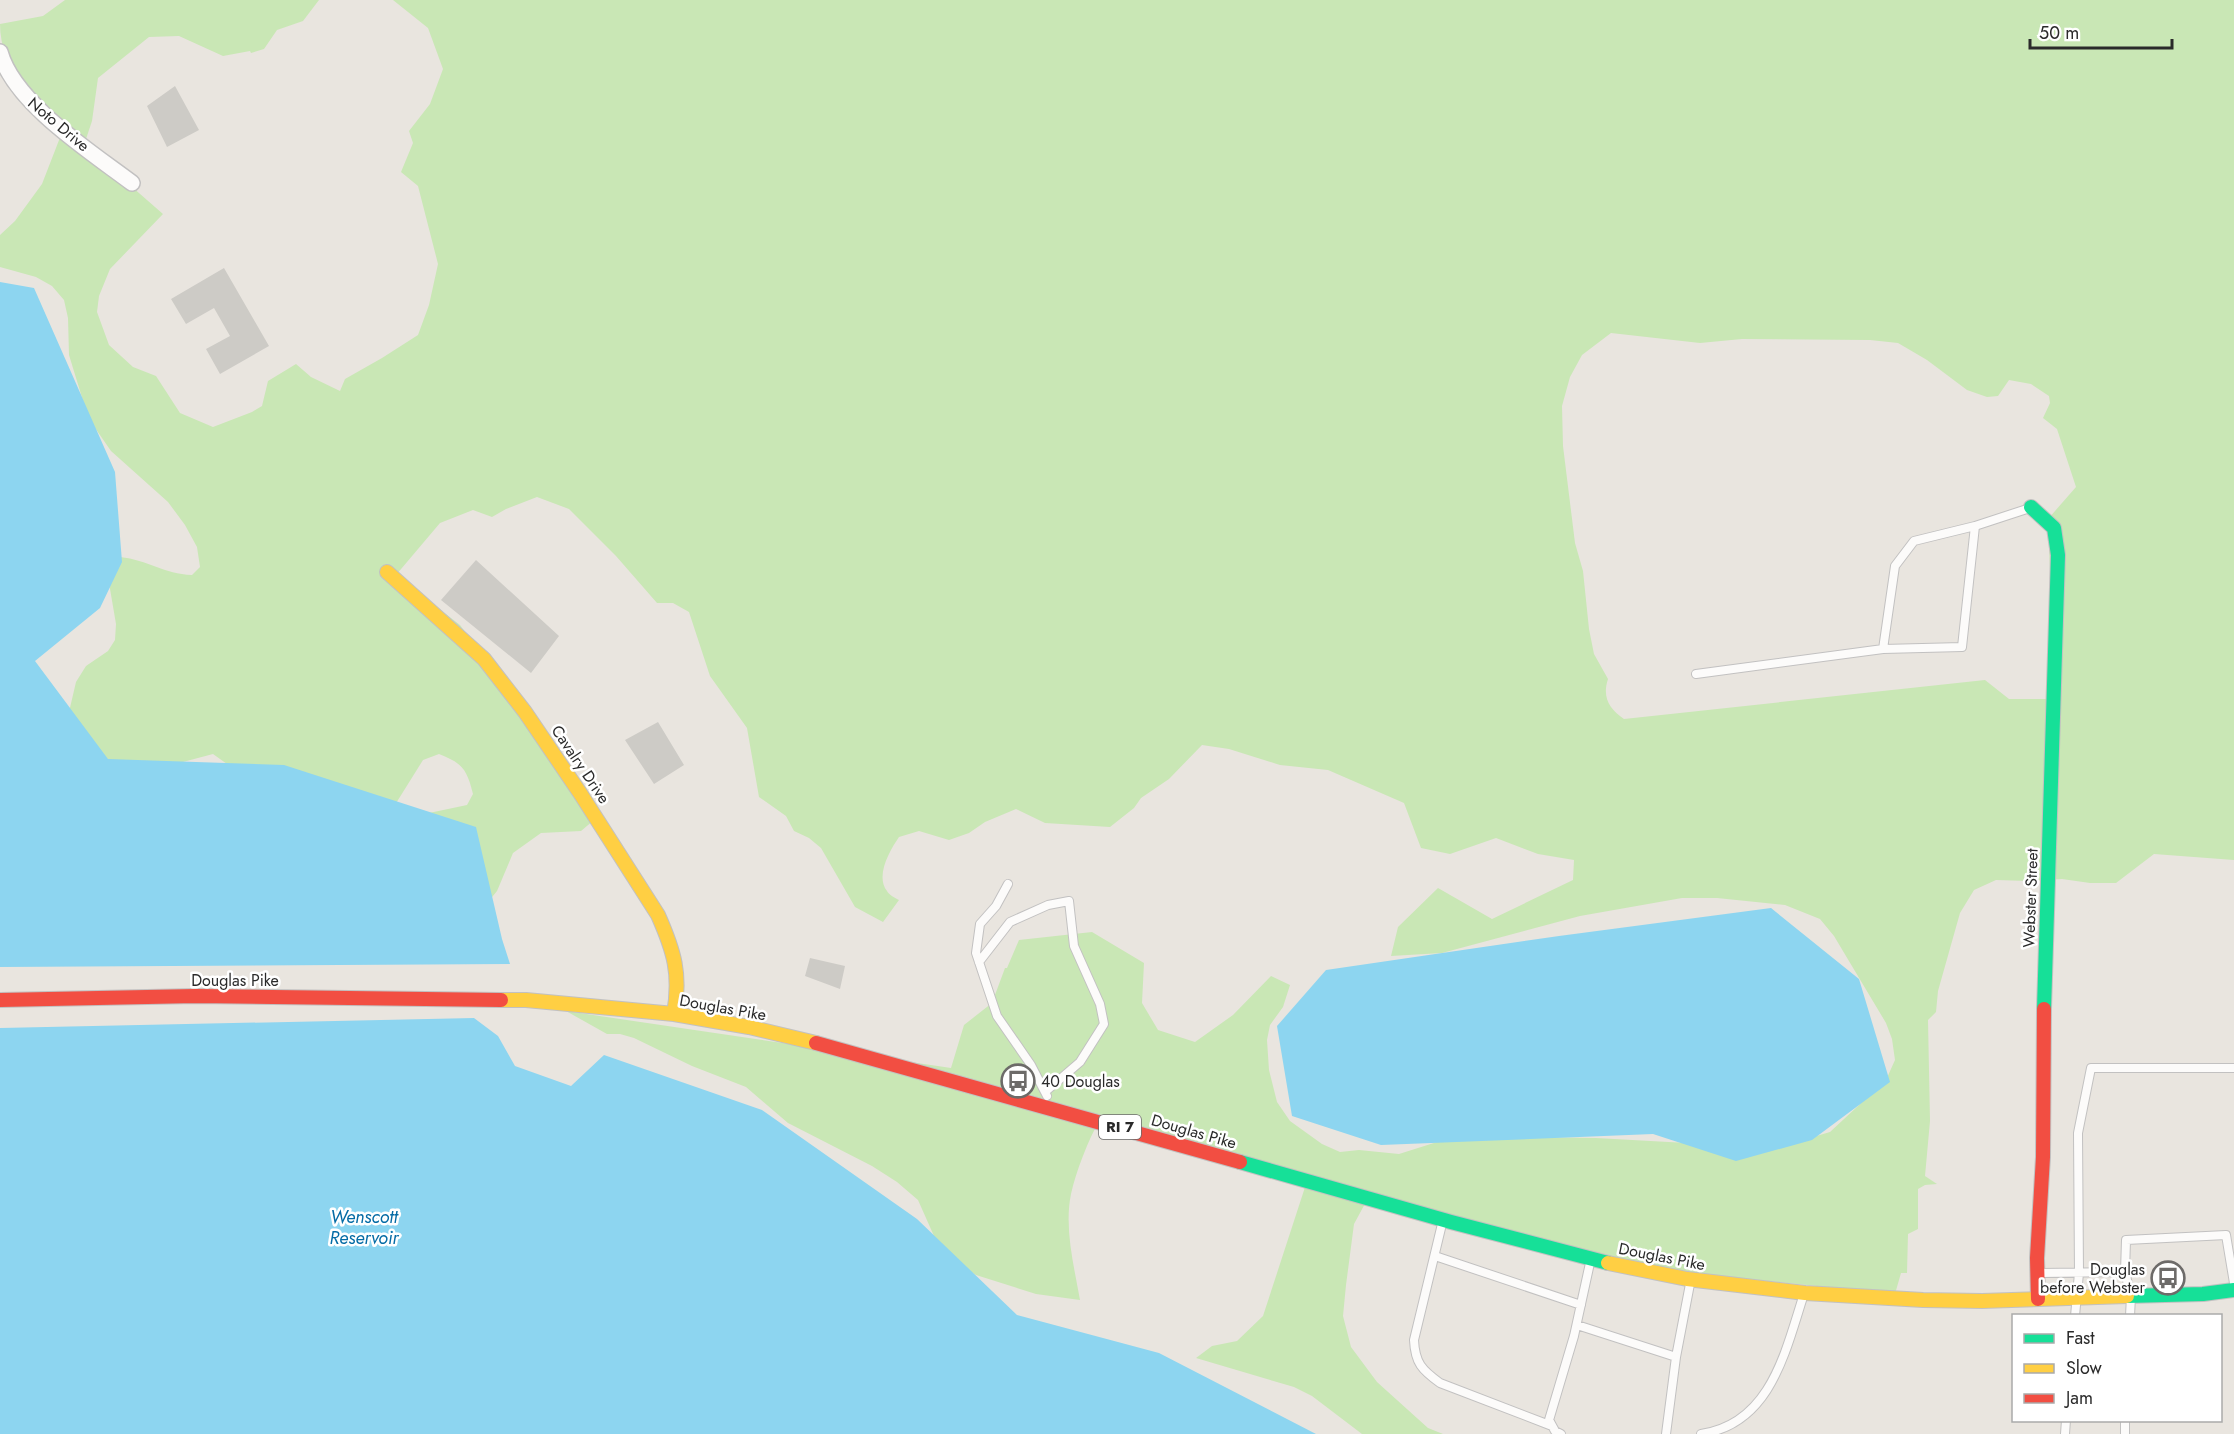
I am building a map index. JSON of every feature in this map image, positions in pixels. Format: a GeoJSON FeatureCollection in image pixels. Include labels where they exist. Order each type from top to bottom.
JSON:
{"type":"FeatureCollection","features":[{"type":"Feature","properties":{"kind":"main road","name":"Webster Street"},"geometry":{"type":"LineString","coordinates":[[2031,507],[2054,528],[2058,555],[2043,1002],[2043,1146],[2035,1273],[2038,1299]]}},
{"type":"Feature","properties":{"kind":"main road","name":"Cavalry Drive"},"geometry":{"type":"LineString","coordinates":[[387,572],[483,659],[525,712],[580,792],[658,915],[676,961],[679,989],[674,1014]]}},
{"type":"Feature","properties":{"kind":"main road","name":"Douglas Pike"},"geometry":{"type":"LineString","coordinates":[[0,1000],[196,996],[526,1000],[674,1014],[749,1027],[848,1051],[1444,1220],[1637,1270],[1691,1280],[1805,1293],[1923,1300],[2203,1294],[2234,1290]]}},
{"type":"Feature","properties":{"kind":"street","name":"Noto Drive"},"geometry":{"type":"LineString","coordinates":[[0,52],[11,77],[23,93],[64,131],[132,183]]}},
{"type":"Feature","properties":{"kind":"lane"},"geometry":{"type":"LineString","coordinates":[[1883,649],[1895,566],[1914,541],[1975,526],[2031,507]]}},
{"type":"Feature","properties":{"kind":"lane"},"geometry":{"type":"LineString","coordinates":[[1696,674],[1883,649],[1962,647],[1975,526]]}},
{"type":"Feature","properties":{"kind":"lane"},"geometry":{"type":"LineString","coordinates":[[1008,884],[996,906],[980,924],[976,953],[997,1016],[1031,1065],[1054,1108]]}},
{"type":"Feature","properties":{"kind":"lane"},"geometry":{"type":"LineString","coordinates":[[979,962],[1010,922],[1048,905],[1069,901],[1074,946],[1100,1004],[1104,1024],[1080,1062],[1045,1092]]}},
{"type":"Feature","properties":{"kind":"lane"},"geometry":{"type":"LineString","coordinates":[[2075,1314],[2079,1273],[2078,1133],[2091,1068],[2234,1068]]}},
{"type":"Feature","properties":{"kind":"lane"},"geometry":{"type":"LineString","coordinates":[[1444,1220],[1414,1340],[1415,1356],[1425,1372],[1440,1383],[1552,1426],[1561,1434]]}},
{"type":"Feature","properties":{"kind":"lane"},"geometry":{"type":"LineString","coordinates":[[2130,1314],[2131,1296],[2125,1272],[2126,1240],[2226,1235],[2234,1283]]}},
{"type":"Feature","properties":{"kind":"lane"},"geometry":{"type":"LineString","coordinates":[[1435,1256],[1581,1305]]}},
{"type":"Feature","properties":{"kind":"lane"},"geometry":{"type":"LineString","coordinates":[[1552,1426],[1549,1420],[1577,1325],[1591,1258]]}},
{"type":"Feature","properties":{"kind":"lane"},"geometry":{"type":"LineString","coordinates":[[2035,1273],[2125,1272]]}},
{"type":"Feature","properties":{"kind":"lane"},"geometry":{"type":"LineString","coordinates":[[1666,1434],[1676,1357],[1691,1280]]}},
{"type":"Feature","properties":{"kind":"lane"},"geometry":{"type":"LineString","coordinates":[[1701,1434],[1718,1432],[1745,1416],[1762,1398],[1780,1369],[1805,1293]]}},
{"type":"Feature","properties":{"kind":"lane"},"geometry":{"type":"LineString","coordinates":[[1577,1325],[1676,1357]]}},
{"type":"Feature","properties":{"kind":"green space"},"geometry":{"type":"Polygon","coordinates":[[[65,0],[319,0],[303,21],[277,30],[264,49],[223,56],[179,36],[149,37],[98,78],[92,121],[84,145],[163,214],[110,269],[99,296],[97,312],[109,345],[133,367],[156,376],[180,413],[213,427],[262,406],[268,381],[296,364],[311,377],[340,391],[345,379],[418,335],[429,305],[438,264],[418,186],[401,172],[413,143],[409,131],[430,104],[443,69],[428,28],[393,0],[2234,0],[2234,860],[2154,854],[2116,883],[2090,883],[2062,879],[1996,880],[1974,890],[1960,913],[1938,991],[1936,1012],[1928,1020],[1930,1121],[1925,1176],[1937,1184],[1925,1185],[1918,1189],[1918,1229],[1908,1234],[1907,1273],[1901,1273],[1895,1294],[1641,1268],[1367,1200],[1354,1224],[1346,1285],[1343,1316],[1351,1347],[1377,1382],[1428,1428],[1443,1434],[1362,1434],[1312,1396],[1294,1387],[1196,1358],[1212,1346],[1237,1341],[1263,1316],[1308,1178],[1099,1121],[1079,1166],[1069,1207],[1071,1247],[1080,1300],[1036,1294],[976,1275],[960,1265],[934,1236],[918,1200],[897,1182],[872,1166],[788,1123],[746,1087],[692,1066],[634,1038],[620,1034],[607,1034],[566,1011],[951,1068],[964,1025],[992,1003],[1005,968],[1019,940],[1092,932],[1144,963],[1142,1003],[1158,1030],[1195,1042],[1233,1015],[1271,976],[1290,985],[1283,1007],[1270,1025],[1267,1040],[1269,1070],[1277,1102],[1290,1121],[1322,1144],[1340,1152],[1359,1150],[1399,1154],[1456,1136],[1596,1138],[1723,1145],[1813,1137],[1830,1132],[1886,1080],[1895,1060],[1892,1039],[1886,1023],[1834,936],[1820,919],[1785,905],[1717,898],[1682,898],[1580,916],[1442,953],[1391,956],[1398,927],[1438,888],[1492,919],[1573,880],[1574,860],[1538,854],[1496,838],[1450,854],[1421,848],[1404,803],[1328,770],[1280,765],[1229,749],[1202,745],[1169,779],[1141,798],[1134,808],[1110,827],[1045,823],[1016,809],[985,822],[969,833],[949,840],[919,831],[899,837],[885,863],[883,878],[888,892],[899,900],[883,922],[855,907],[821,848],[809,838],[794,831],[786,816],[759,797],[747,728],[710,676],[689,612],[673,603],[657,603],[616,556],[569,509],[537,497],[492,517],[473,510],[440,523],[396,575],[460,625],[600,815],[581,831],[541,833],[513,853],[497,891],[484,907],[429,813],[467,805],[473,794],[462,768],[439,754],[423,760],[383,824],[234,769],[213,754],[164,767],[118,763],[98,755],[69,712],[76,682],[86,666],[108,651],[115,640],[116,624],[109,583],[120,557],[182,574],[192,575],[200,567],[197,547],[185,525],[168,502],[111,451],[93,425],[69,355],[68,318],[64,300],[52,286],[36,277],[0,267],[0,235],[15,221],[42,184],[61,135],[30,97],[12,70],[6,56],[0,24],[43,16],[65,0]],[[1611,333],[1582,355],[1570,377],[1562,406],[1563,446],[1575,543],[1583,571],[1589,629],[1594,654],[1608,679],[1606,697],[1614,711],[1624,719],[1985,680],[2009,699],[2055,699],[2048,519],[2076,487],[2057,429],[2043,418],[2050,403],[2049,396],[2031,384],[2009,380],[1998,396],[1987,397],[1967,390],[1927,360],[1898,343],[1870,340],[1742,339],[1700,343],[1611,333]]]}},
{"type":"Feature","properties":{"kind":"water"},"geometry":{"type":"Polygon","coordinates":[[[0,282],[34,288],[115,472],[122,562],[100,608],[35,661],[108,759],[284,765],[476,827],[510,964],[0,967],[0,282]]]}},
{"type":"Feature","properties":{"kind":"water"},"geometry":{"type":"Polygon","coordinates":[[[1771,908],[1859,979],[1890,1082],[1812,1140],[1736,1161],[1653,1134],[1381,1145],[1292,1116],[1277,1026],[1326,970],[1771,908]]]}},
{"type":"Feature","properties":{"kind":"water","name":"Wenscott Reservoir"},"geometry":{"type":"Polygon","coordinates":[[[474,1018],[498,1036],[515,1066],[571,1086],[604,1055],[762,1110],[917,1219],[1017,1315],[1159,1353],[1316,1434],[0,1434],[0,1028],[474,1018]]]}},
{"type":"Feature","properties":{"kind":"building"},"geometry":{"type":"Polygon","coordinates":[[[175,86],[199,130],[167,147],[147,106],[175,86]]]}},
{"type":"Feature","properties":{"kind":"building"},"geometry":{"type":"Polygon","coordinates":[[[224,268],[269,346],[220,374],[206,349],[230,336],[214,308],[186,324],[171,299],[224,268]]]}},
{"type":"Feature","properties":{"kind":"building"},"geometry":{"type":"Polygon","coordinates":[[[476,560],[559,636],[531,673],[441,600],[476,560]]]}},
{"type":"Feature","properties":{"kind":"building"},"geometry":{"type":"Polygon","coordinates":[[[658,722],[684,765],[654,784],[625,740],[658,722]]]}},
{"type":"Feature","properties":{"kind":"building"},"geometry":{"type":"Polygon","coordinates":[[[810,958],[845,966],[840,989],[805,976],[810,958]]]}},
{"type":"Feature","properties":{"kind":"traffic: fast"},"geometry":{"type":"LineString","coordinates":[[2031,507],[2054,528],[2058,555],[2044,1009]]}},
{"type":"Feature","properties":{"kind":"traffic: fast"},"geometry":{"type":"LineString","coordinates":[[1240,1162],[1451,1222],[1608,1263]]}},
{"type":"Feature","properties":{"kind":"traffic: fast"},"geometry":{"type":"LineString","coordinates":[[2127,1296],[2203,1294],[2234,1290]]}},
{"type":"Feature","properties":{"kind":"traffic: slow"},"geometry":{"type":"LineString","coordinates":[[387,572],[484,659],[525,712],[580,793],[664,928],[675,963],[677,987],[674,1014]]}},
{"type":"Feature","properties":{"kind":"traffic: slow"},"geometry":{"type":"LineString","coordinates":[[501,1000],[526,1000],[674,1014],[749,1027],[816,1043]]}},
{"type":"Feature","properties":{"kind":"traffic: slow"},"geometry":{"type":"LineString","coordinates":[[1608,1263],[1687,1279],[1805,1293],[1982,1301],[2127,1296]]}},
{"type":"Feature","properties":{"kind":"traffic: jam"},"geometry":{"type":"LineString","coordinates":[[0,1000],[196,996],[501,1000]]}},
{"type":"Feature","properties":{"kind":"traffic: jam"},"geometry":{"type":"LineString","coordinates":[[2038,1299],[2037,1258],[2043,1157],[2044,1009]]}},
{"type":"Feature","properties":{"kind":"traffic: jam"},"geometry":{"type":"LineString","coordinates":[[816,1043],[1240,1162]]}},
{"type":"Feature","properties":{"kind":"place","name":"40 Douglas"},"geometry":{"type":"Point","coordinates":[1018,1081]}},
{"type":"Feature","properties":{"kind":"place","name":"Douglas before Webster"},"geometry":{"type":"Point","coordinates":[2168,1278]}}]}
